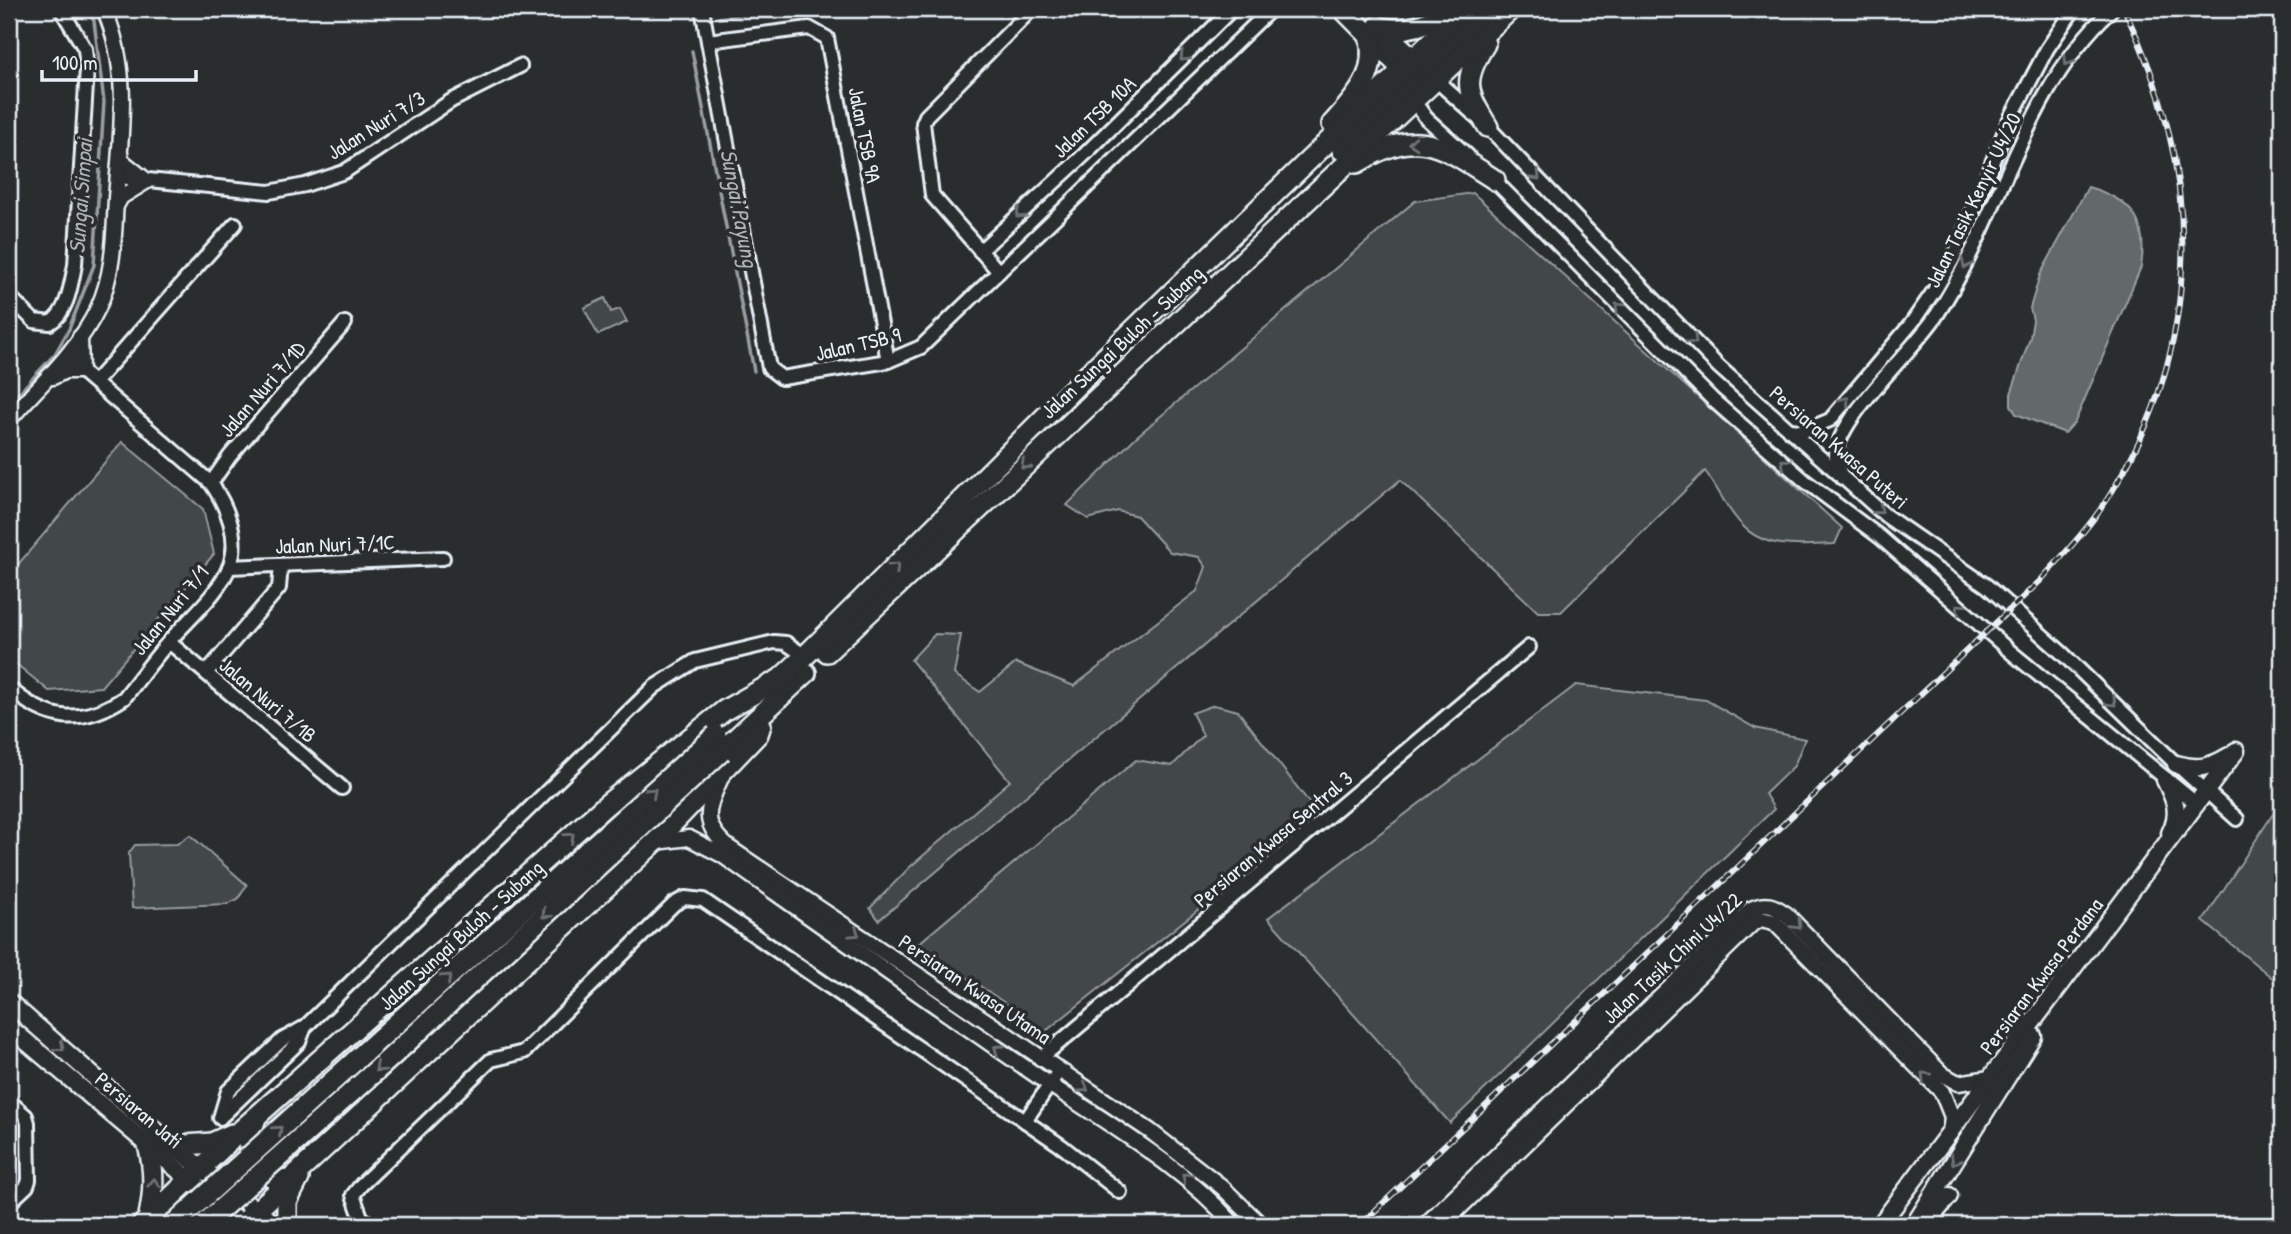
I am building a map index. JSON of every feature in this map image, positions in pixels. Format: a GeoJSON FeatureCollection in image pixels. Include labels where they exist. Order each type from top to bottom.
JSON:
{"type":"FeatureCollection","features":[{"type":"Feature","properties":{"kind":"main road"},"geometry":{"type":"LineString","coordinates":[[1343,9],[1420,70]]}},
{"type":"Feature","properties":{"kind":"main road"},"geometry":{"type":"LineString","coordinates":[[1242,227],[1248,210],[1360,92],[1371,74],[1374,31],[1362,9]]}},
{"type":"Feature","properties":{"kind":"main road"},"geometry":{"type":"LineString","coordinates":[[1374,31],[1409,29],[1456,9]]}},
{"type":"Feature","properties":{"kind":"main road","name":"Jalan Sungai Buloh - Subang"},"geometry":{"type":"LineString","coordinates":[[204,1225],[390,1058],[719,743],[780,679],[1028,434],[1242,227],[1420,70],[1465,9]]}},
{"type":"Feature","properties":{"kind":"main road"},"geometry":{"type":"LineString","coordinates":[[1412,95],[1420,70],[1499,13]]}},
{"type":"Feature","properties":{"kind":"main road"},"geometry":{"type":"LineString","coordinates":[[1488,127],[1470,98],[1468,80],[1471,67],[1499,13]]}},
{"type":"Feature","properties":{"kind":"main road"},"geometry":{"type":"LineString","coordinates":[[1412,95],[1420,70]]}},
{"type":"Feature","properties":{"kind":"main road"},"geometry":{"type":"LineString","coordinates":[[1028,434],[1043,429],[1392,101],[1412,95]]}},
{"type":"Feature","properties":{"kind":"main road","name":"Jalan Sungai Buloh - Subang"},"geometry":{"type":"LineString","coordinates":[[173,1225],[719,743],[766,710],[1330,179],[1412,95]]}},
{"type":"Feature","properties":{"kind":"main road"},"geometry":{"type":"LineString","coordinates":[[1330,179],[1379,151],[1408,143],[1427,142],[1444,147],[1495,180]]}},
{"type":"Feature","properties":{"kind":"main road","name":"Jalan Sungai Buloh - Subang"},"geometry":{"type":"LineString","coordinates":[[145,1223],[240,1131],[606,805],[725,710],[780,679]]}},
{"type":"Feature","properties":{"kind":"main road","name":"Jalan Sungai Buloh - Subang"},"geometry":{"type":"LineString","coordinates":[[245,1221],[655,842],[758,734],[766,710]]}},
{"type":"Feature","properties":{"kind":"main road","name":"Persiaran Kwasa Perdana"},"geometry":{"type":"LineString","coordinates":[[1880,1225],[2236,751],[2213,766],[2197,769],[2176,764]]}},
{"type":"Feature","properties":{"kind":"main road"},"geometry":{"type":"LineString","coordinates":[[2155,860],[2175,823],[2177,806],[2165,780]]}},
{"type":"Feature","properties":{"kind":"main road"},"geometry":{"type":"LineString","coordinates":[[1914,1225],[2000,1093],[2068,977]]}},
{"type":"Feature","properties":{"kind":"main road","name":"Persiaran Jati"},"geometry":{"type":"LineString","coordinates":[[9,1002],[173,1146],[196,1175]]}},
{"type":"Feature","properties":{"kind":"main road","name":"Persiaran Jati"},"geometry":{"type":"LineString","coordinates":[[9,1027],[148,1145],[196,1175]]}},
{"type":"Feature","properties":{"kind":"main road"},"geometry":{"type":"LineString","coordinates":[[257,1116],[247,1149],[250,1160],[257,1172],[268,1178],[288,1181]]}},
{"type":"Feature","properties":{"kind":"main road","name":"Jalan Sungai Buloh - Subang"},"geometry":{"type":"LineString","coordinates":[[173,1146],[212,1143],[240,1131]]}},
{"type":"Feature","properties":{"kind":"main road"},"geometry":{"type":"LineString","coordinates":[[148,1145],[154,1170],[154,1189],[145,1223],[171,1219],[186,1225]]}},
{"type":"Feature","properties":{"kind":"main road"},"geometry":{"type":"LineString","coordinates":[[287,1225],[287,1202],[308,1162]]}},
{"type":"Feature","properties":{"kind":"main road"},"geometry":{"type":"LineString","coordinates":[[196,1175],[245,1221],[275,1225]]}},
{"type":"Feature","properties":{"kind":"main road"},"geometry":{"type":"LineString","coordinates":[[1925,1225],[1949,1196]]}},
{"type":"Feature","properties":{"kind":"street"},"geometry":{"type":"LineString","coordinates":[[9,296],[34,321],[50,323],[60,314],[75,265],[85,48],[61,9]]}},
{"type":"Feature","properties":{"kind":"street"},"geometry":{"type":"LineString","coordinates":[[9,420],[66,358],[96,311],[111,273],[124,102],[117,39],[104,9]]}},
{"type":"Feature","properties":{"kind":"street","name":"Jalan TSB 9"},"geometry":{"type":"LineString","coordinates":[[702,9],[769,368],[782,377],[888,360],[920,347],[1271,9]]}},
{"type":"Feature","properties":{"kind":"street"},"geometry":{"type":"LineString","coordinates":[[999,272],[929,190],[923,123],[926,116],[1032,9]]}},
{"type":"Feature","properties":{"kind":"street","name":"Jalan TSB 10A"},"geometry":{"type":"LineString","coordinates":[[980,251],[1083,156],[1232,9]]}},
{"type":"Feature","properties":{"kind":"street","name":"Jalan Tasik Kenyir U4/20"},"geometry":{"type":"LineString","coordinates":[[1788,430],[1804,431],[1830,420],[1911,324],[1936,288],[1953,259],[2008,121],[2047,49],[2074,9]]}},
{"type":"Feature","properties":{"kind":"street","name":"Jalan Tasik Kenyir U4/20"},"geometry":{"type":"LineString","coordinates":[[1843,479],[1836,458],[1852,417],[1926,331],[1950,295],[1966,267],[1997,192],[2040,105],[2074,52],[2112,9]]}},
{"type":"Feature","properties":{"kind":"street","name":"Jalan TSB 9A"},"geometry":{"type":"LineString","coordinates":[[708,41],[810,28],[827,38],[888,360]]}},
{"type":"Feature","properties":{"kind":"street","name":"Jalan Nuri 7/3"},"geometry":{"type":"LineString","coordinates":[[118,177],[269,192],[305,185],[344,172],[451,101],[520,66]]}},
{"type":"Feature","properties":{"kind":"street","name":"Persiaran Kwasa Puteri"},"geometry":{"type":"LineString","coordinates":[[1420,70],[1488,127],[1719,367],[1886,516],[1987,586],[2063,654],[2176,764],[2202,797]]}},
{"type":"Feature","properties":{"kind":"street","name":"Persiaran Kwasa Puteri"},"geometry":{"type":"LineString","coordinates":[[1412,95],[1426,118],[1495,180],[1713,400],[1805,481],[1880,537],[2012,653],[2064,693],[2165,780],[2202,797],[2238,819]]}},
{"type":"Feature","properties":{"kind":"street"},"geometry":{"type":"LineString","coordinates":[[116,206],[121,197],[147,181],[122,161],[120,153]]}},
{"type":"Feature","properties":{"kind":"street"},"geometry":{"type":"LineString","coordinates":[[95,382],[235,224]]}},
{"type":"Feature","properties":{"kind":"street","name":"Jalan Nuri 7/1D"},"geometry":{"type":"LineString","coordinates":[[211,483],[230,456],[345,323]]}},
{"type":"Feature","properties":{"kind":"street"},"geometry":{"type":"LineString","coordinates":[[48,379],[65,371],[81,371],[78,354],[80,336]]}},
{"type":"Feature","properties":{"kind":"street","name":"Jalan Nuri 7/1"},"geometry":{"type":"LineString","coordinates":[[9,688],[32,708],[56,716],[77,716],[109,708],[124,698],[212,592],[229,567],[232,555],[231,526],[220,496],[211,483],[66,358]]}},
{"type":"Feature","properties":{"kind":"street","name":"Jalan Nuri 7/1C"},"geometry":{"type":"LineString","coordinates":[[229,567],[443,558]]}},
{"type":"Feature","properties":{"kind":"street"},"geometry":{"type":"LineString","coordinates":[[206,673],[279,588],[281,565]]}},
{"type":"Feature","properties":{"kind":"street","name":"Jalan Nuri 7/1B"},"geometry":{"type":"LineString","coordinates":[[169,642],[342,788]]}},
{"type":"Feature","properties":{"kind":"street"},"geometry":{"type":"LineString","coordinates":[[305,1027],[299,1042],[220,1118],[228,1091],[282,1040],[305,1027],[654,687],[675,671],[695,661],[774,642],[786,643],[805,656]]}},
{"type":"Feature","properties":{"kind":"street","name":"Persiaran Kwasa Sentral 3"},"geometry":{"type":"LineString","coordinates":[[1040,1059],[1529,647]]}},
{"type":"Feature","properties":{"kind":"street","name":"Persiaran Kwasa Utama"},"geometry":{"type":"LineString","coordinates":[[724,771],[708,809],[711,828],[718,838],[1040,1059],[1150,1131],[1222,1187],[1261,1225]]}},
{"type":"Feature","properties":{"kind":"street","name":"Persiaran Kwasa Utama"},"geometry":{"type":"LineString","coordinates":[[655,842],[689,838],[722,855],[1050,1085],[1176,1168],[1211,1199],[1234,1225]]}},
{"type":"Feature","properties":{"kind":"street"},"geometry":{"type":"LineString","coordinates":[[370,1225],[360,1217],[355,1208],[353,1195],[361,1185],[491,1060],[523,1052],[674,904],[685,898],[703,900],[1025,1121],[1120,1192]]}},
{"type":"Feature","properties":{"kind":"street"},"geometry":{"type":"LineString","coordinates":[[1761,919],[1762,904]]}},
{"type":"Feature","properties":{"kind":"street","name":"Jalan Tasik Chini U4/22"},"geometry":{"type":"LineString","coordinates":[[1425,1225],[1751,909],[1762,904],[1774,905],[1786,914],[1942,1074],[1958,1083],[1990,1078]]}},
{"type":"Feature","properties":{"kind":"street","name":"Jalan Tasik Chini U4/22"},"geometry":{"type":"LineString","coordinates":[[1442,1225],[1751,925],[1761,919],[1774,922],[1942,1092],[1952,1116],[1950,1135]]}},
{"type":"Feature","properties":{"kind":"street"},"geometry":{"type":"LineString","coordinates":[[1025,1121],[1059,1071]]}},
{"type":"Feature","properties":{"kind":"street"},"geometry":{"type":"LineString","coordinates":[[9,1101],[26,1116],[28,1123],[29,1180],[27,1186],[9,1203]]}},
{"type":"Feature","properties":{"kind":"shaded area"},"geometry":{"type":"Polygon","coordinates":[[[2088,187],[2116,199],[2134,215],[2142,237],[2143,251],[2141,267],[2075,422],[2065,433],[2016,414],[2011,405],[2011,394],[2030,338],[2033,320],[2030,308],[2040,275],[2088,187]]]}},
{"type":"Feature","properties":{"kind":"shaded area"},"geometry":{"type":"Polygon","coordinates":[[[1473,193],[1842,528],[1835,544],[1786,545],[1762,539],[1742,525],[1705,471],[1561,612],[1538,612],[1400,480],[879,920],[870,908],[910,867],[1010,781],[911,660],[935,634],[961,635],[954,674],[980,692],[1016,663],[1074,686],[1197,591],[1206,567],[1199,557],[1170,552],[1137,516],[1118,511],[1088,519],[1067,505],[1136,437],[1415,201],[1473,193]]]}},
{"type":"Feature","properties":{"kind":"shaded area"},"geometry":{"type":"Polygon","coordinates":[[[605,298],[611,312],[620,309],[627,322],[598,335],[584,308],[605,298]]]}},
{"type":"Feature","properties":{"kind":"shaded area"},"geometry":{"type":"Polygon","coordinates":[[[122,442],[203,509],[214,554],[101,687],[49,691],[9,658],[9,575],[122,442]]]}},
{"type":"Feature","properties":{"kind":"shaded area"},"geometry":{"type":"Polygon","coordinates":[[[1576,685],[1706,700],[1755,728],[1805,739],[1794,766],[1765,794],[1774,809],[1450,1123],[1268,918],[1576,685]]]}},
{"type":"Feature","properties":{"kind":"shaded area"},"geometry":{"type":"Polygon","coordinates":[[[1214,705],[1238,711],[1318,814],[1046,1031],[918,944],[1136,760],[1172,766],[1203,735],[1192,713],[1214,705]]]}},
{"type":"Feature","properties":{"kind":"shaded area"},"geometry":{"type":"Polygon","coordinates":[[[2282,800],[2282,986],[2203,921],[2282,800]]]}},
{"type":"Feature","properties":{"kind":"shaded area"},"geometry":{"type":"Polygon","coordinates":[[[190,835],[247,885],[238,899],[227,904],[132,908],[129,853],[135,845],[177,844],[190,835]]]}},
{"type":"Feature","properties":{"kind":"waterway","name":"Sungai Simpai"},"geometry":{"type":"LineString","coordinates":[[9,404],[55,354],[69,329],[94,265],[104,102],[94,21],[87,9]]}},
{"type":"Feature","properties":{"kind":"waterway","name":"Sungai Payung"},"geometry":{"type":"LineString","coordinates":[[719,18],[775,9]]}},
{"type":"Feature","properties":{"kind":"waterway","name":"Sungai Payung"},"geometry":{"type":"LineString","coordinates":[[692,51],[754,371]]}},
{"type":"Feature","properties":{"kind":"railway"},"geometry":{"type":"LineString","coordinates":[[1360,1225],[2041,580],[2085,530],[2108,498],[2140,439],[2163,379],[2177,318],[2182,256],[2179,194],[2169,132],[2150,70],[2124,9]]}}]}
